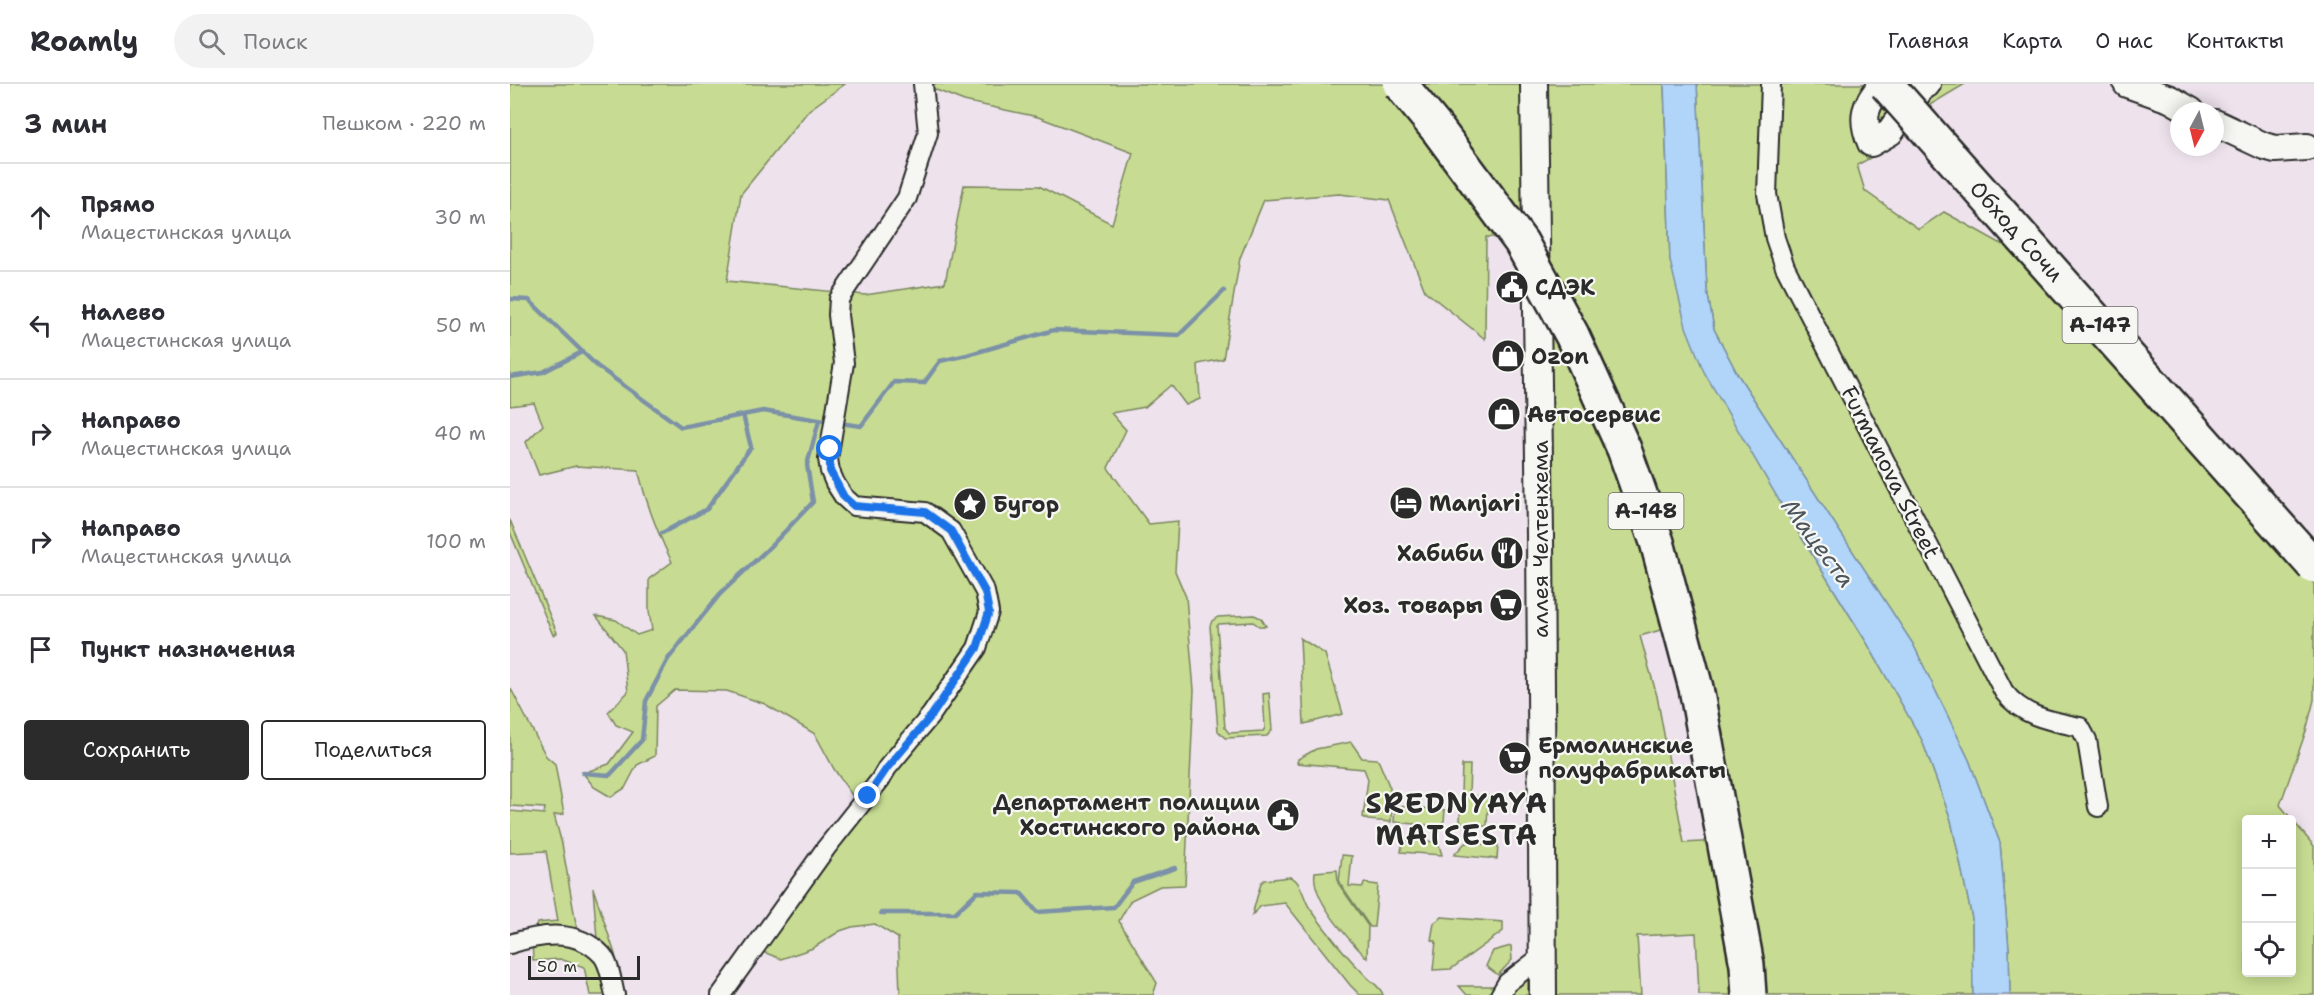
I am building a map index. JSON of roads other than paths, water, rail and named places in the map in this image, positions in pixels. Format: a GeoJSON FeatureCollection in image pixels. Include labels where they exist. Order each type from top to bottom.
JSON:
{"type":"FeatureCollection","features":[{"type":"Feature","properties":{"kind":"highway","name":"А-148"},"geometry":{"type":"LineString","coordinates":[[1400,84],[1438,130],[1521,242],[1572,335],[1624,449],[1657,542],[1696,688],[1747,965],[1749,995]]}},
{"type":"Feature","properties":{"kind":"highway","name":"Обход Сочи"},"geometry":{"type":"LineString","coordinates":[[1885,84],[2314,566]]}},
{"type":"Feature","properties":{"kind":"main road","name":"аллея Челтенхема"},"geometry":{"type":"LineString","coordinates":[[1534,84],[1543,995]]}},
{"type":"Feature","properties":{"kind":"main road"},"geometry":{"type":"LineString","coordinates":[[1885,84],[1870,99],[1866,108],[1866,128],[1871,143],[1890,132],[1921,88],[1927,84]]}},
{"type":"Feature","properties":{"kind":"main road"},"geometry":{"type":"LineString","coordinates":[[2127,84],[2175,102]]}},
{"type":"Feature","properties":{"kind":"main road"},"geometry":{"type":"LineString","coordinates":[[2224,127],[2264,147],[2310,151]]}},
{"type":"Feature","properties":{"kind":"street"},"geometry":{"type":"LineString","coordinates":[[721,995],[826,848],[887,768],[932,715],[977,648],[989,612],[985,592],[951,531],[925,512],[854,506],[844,497],[830,471],[828,459],[844,363],[838,315],[839,299],[907,198],[928,133],[923,84]]}},
{"type":"Feature","properties":{"kind":"street","name":"Furmanova Street"},"geometry":{"type":"LineString","coordinates":[[1771,84],[1767,194],[1774,238],[1785,267],[2004,692],[2013,704],[2026,712],[2080,727],[2087,740],[2098,807]]}},
{"type":"Feature","properties":{"kind":"street"},"geometry":{"type":"LineString","coordinates":[[510,944],[532,937],[562,934],[584,942],[603,956],[615,995]]}},
{"type":"Feature","properties":{"kind":"street"},"geometry":{"type":"LineString","coordinates":[[1504,989],[1542,956]]}},
{"type":"Feature","properties":{"kind":"water","name":"Мацеста"},"geometry":{"type":"Polygon","coordinates":[[[1664,84],[1697,84],[1707,290],[1714,329],[1738,375],[1913,644],[1969,760],[2000,843],[2009,949],[2010,995],[1973,995],[1972,918],[1951,820],[1922,740],[1867,643],[1787,514],[1704,372],[1686,327],[1670,261],[1664,84]]]}},
{"type":"Feature","properties":{"kind":"waterway"},"geometry":{"type":"LineString","coordinates":[[839,423],[861,426],[894,382],[924,383],[940,361],[1054,330],[1179,335],[1224,291]]}},
{"type":"Feature","properties":{"kind":"waterway"},"geometry":{"type":"LineString","coordinates":[[510,299],[529,300],[597,366],[681,427],[763,411],[831,422]]}},
{"type":"Feature","properties":{"kind":"waterway"},"geometry":{"type":"LineString","coordinates":[[510,377],[543,372],[582,352]]}},
{"type":"Feature","properties":{"kind":"waterway"},"geometry":{"type":"LineString","coordinates":[[662,533],[707,509],[751,447],[743,415]]}},
{"type":"Feature","properties":{"kind":"waterway"},"geometry":{"type":"LineString","coordinates":[[583,773],[610,775],[642,740],[646,701],[668,659],[720,594],[813,502],[807,465],[819,421]]}},
{"type":"Feature","properties":{"kind":"waterway"},"geometry":{"type":"LineString","coordinates":[[881,913],[955,913],[977,892],[1021,893],[1037,912],[1114,907],[1133,882],[1175,868]]}},
{"type":"Feature","properties":{"kind":"place","name":"СДЭК"},"geometry":{"type":"Point","coordinates":[1512,287]}},
{"type":"Feature","properties":{"kind":"place","name":"Ozon"},"geometry":{"type":"Point","coordinates":[1508,356]}},
{"type":"Feature","properties":{"kind":"place","name":"Автосервис"},"geometry":{"type":"Point","coordinates":[1504,414]}},
{"type":"Feature","properties":{"kind":"place","name":"Manjari"},"geometry":{"type":"Point","coordinates":[1406,503]}},
{"type":"Feature","properties":{"kind":"place","name":"Бугор"},"geometry":{"type":"Point","coordinates":[970,504]}},
{"type":"Feature","properties":{"kind":"place","name":"Хабиби"},"geometry":{"type":"Point","coordinates":[1507,553]}},
{"type":"Feature","properties":{"kind":"place","name":"Хоз. товары"},"geometry":{"type":"Point","coordinates":[1506,605]}},
{"type":"Feature","properties":{"kind":"place","name":"Ермолинские полуфабрикаты"},"geometry":{"type":"Point","coordinates":[1515,758]}},
{"type":"Feature","properties":{"kind":"place","name":"Департамент полиции Хостинского района"},"geometry":{"type":"Point","coordinates":[1283,815]}},
{"type":"Feature","properties":{"kind":"district","name":"SREDNYAYA MATSESTA"},"geometry":{"type":"Point","coordinates":[1457,819]}}]}
